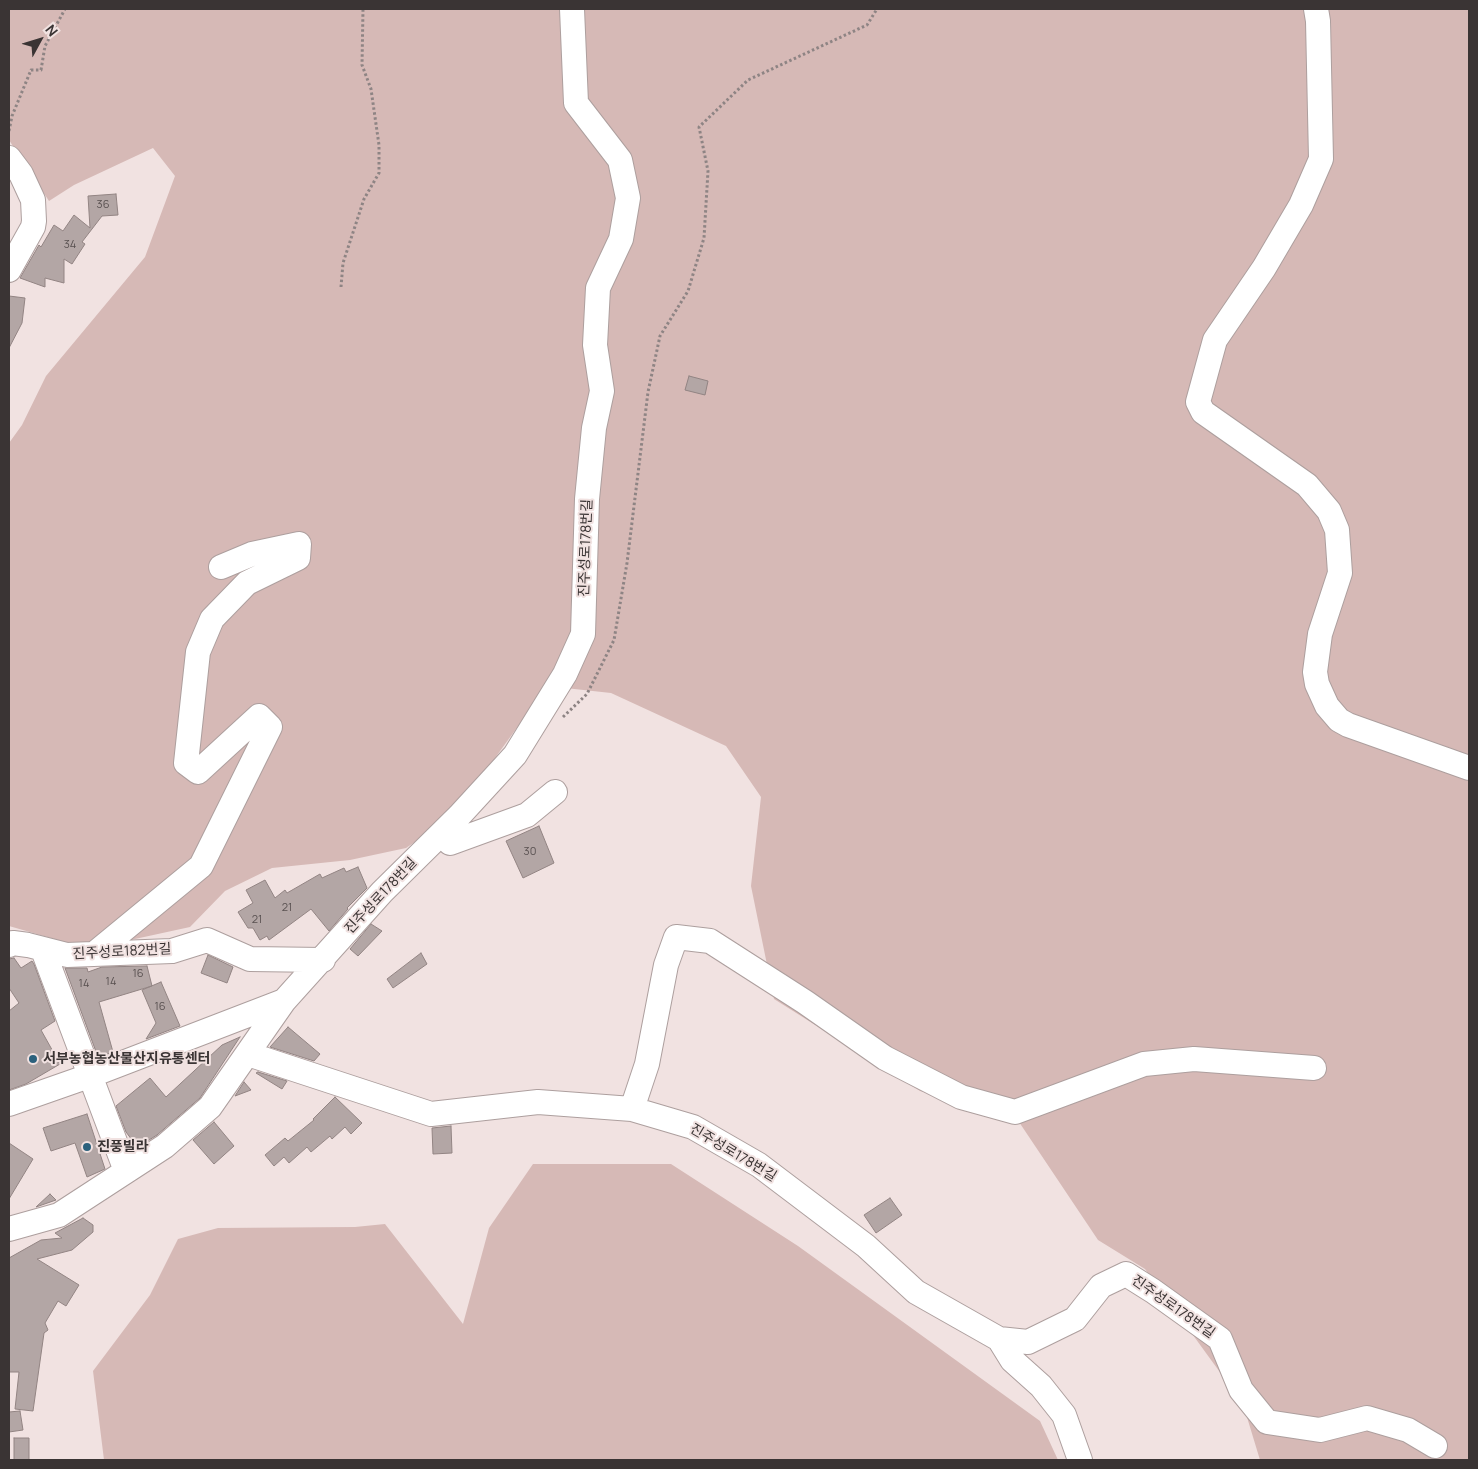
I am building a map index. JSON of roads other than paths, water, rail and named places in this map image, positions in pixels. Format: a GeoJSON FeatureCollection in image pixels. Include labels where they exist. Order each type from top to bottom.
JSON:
{"type":"FeatureCollection","features":[{"type":"Feature","properties":{"kind":"street","name":"진주성로178번길"},"geometry":{"type":"LineString","coordinates":[[9,1229],[59,1215],[165,1146],[210,1108],[284,1001],[323,960],[382,892],[459,816],[515,755],[564,674],[583,634],[587,499],[594,428],[602,391],[595,345],[598,288],[621,239],[628,198],[620,160],[576,103],[572,9]]}},
{"type":"Feature","properties":{"kind":"street"},"geometry":{"type":"LineString","coordinates":[[1316,9],[1318,21],[1321,159],[1301,205],[1269,260],[1215,340],[1198,402],[1202,412],[1307,484],[1330,511],[1336,530],[1340,573],[1320,634],[1315,672],[1317,684],[1327,706],[1348,725],[1469,768]]}},
{"type":"Feature","properties":{"kind":"street"},"geometry":{"type":"LineString","coordinates":[[9,158],[21,174],[33,200],[34,221],[33,227],[9,270]]}},
{"type":"Feature","properties":{"kind":"street"},"geometry":{"type":"LineString","coordinates":[[94,954],[201,866],[270,727],[259,716],[198,772],[186,763],[198,652],[212,619],[248,583],[298,558],[298,544],[252,554],[221,567]]}},
{"type":"Feature","properties":{"kind":"street"},"geometry":{"type":"LineString","coordinates":[[450,843],[527,815],[555,792]]}},
{"type":"Feature","properties":{"kind":"street"},"geometry":{"type":"LineString","coordinates":[[632,1109],[648,1064],[666,965],[676,937],[710,941],[805,1002],[885,1058],[961,1097],[1015,1112],[1144,1064],[1194,1059],[1314,1068]]}},
{"type":"Feature","properties":{"kind":"street","name":"진주성로182번길"},"geometry":{"type":"LineString","coordinates":[[9,945],[13,943],[67,955],[172,951],[207,940],[250,959],[323,960]]}},
{"type":"Feature","properties":{"kind":"street"},"geometry":{"type":"LineString","coordinates":[[42,950],[126,1171]]}},
{"type":"Feature","properties":{"kind":"street","name":"진주성로178번길"},"geometry":{"type":"LineString","coordinates":[[9,1104],[89,1076],[284,1001]]}},
{"type":"Feature","properties":{"kind":"street","name":"진주성로178번길"},"geometry":{"type":"LineString","coordinates":[[248,1054],[431,1114],[538,1102],[632,1109],[693,1127],[759,1165],[866,1246],[916,1292],[998,1339],[1028,1342],[1060,1327],[1075,1319],[1101,1286],[1126,1274],[1220,1339],[1241,1390],[1267,1422],[1320,1430],[1367,1418],[1408,1430],[1436,1446]]}},
{"type":"Feature","properties":{"kind":"street","name":"진주성로178번길"},"geometry":{"type":"LineString","coordinates":[[998,1339],[1012,1360],[1041,1386],[1064,1415],[1080,1460]]}},
{"type":"Feature","properties":{"kind":"place","name":"서부농협농산물산지유통센터"},"geometry":{"type":"Point","coordinates":[33,1059]}},
{"type":"Feature","properties":{"kind":"place","name":"진풍빌라"},"geometry":{"type":"Point","coordinates":[87,1147]}}]}
